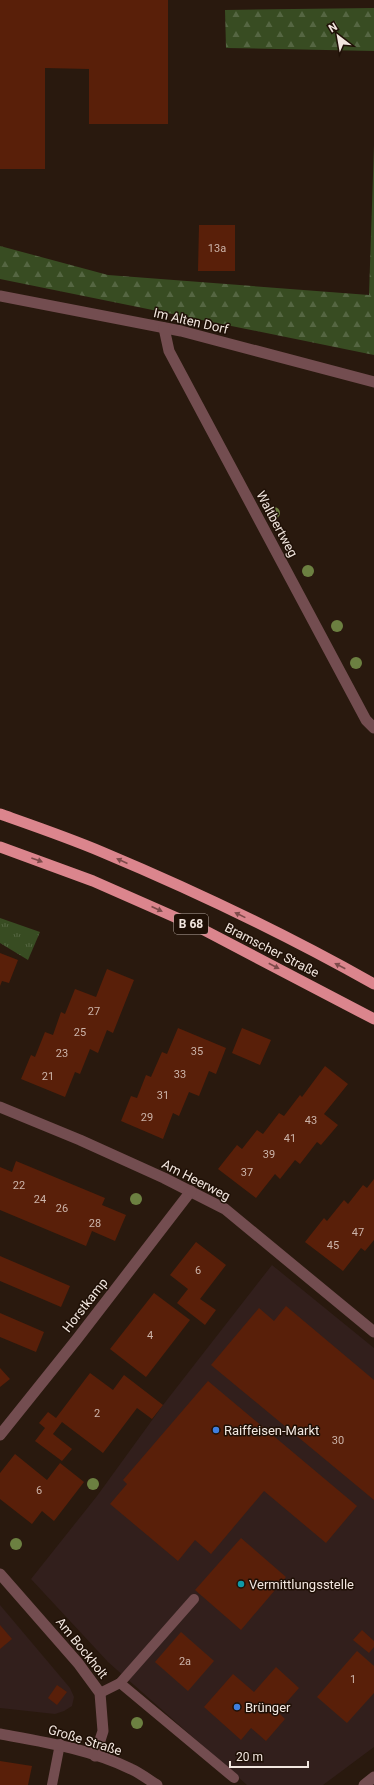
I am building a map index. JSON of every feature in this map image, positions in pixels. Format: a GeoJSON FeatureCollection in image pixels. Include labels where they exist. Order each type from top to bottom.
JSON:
{"type":"FeatureCollection","features":[{"type":"Feature","properties":{"kind":"highway","name":"Bramscher Straße"},"geometry":{"type":"LineString","coordinates":[[0,814],[101,851],[191,891],[374,984]]}},
{"type":"Feature","properties":{"kind":"highway","name":"Bramscher Straße"},"geometry":{"type":"LineString","coordinates":[[0,847],[93,881],[202,929],[374,1019]]}},
{"type":"Feature","properties":{"kind":"street","name":"Im Alten Dorf"},"geometry":{"type":"LineString","coordinates":[[0,296],[164,328],[374,382]]}},
{"type":"Feature","properties":{"kind":"street","name":"Waltbertweg"},"geometry":{"type":"LineString","coordinates":[[164,328],[169,351],[366,720],[374,728]]}},
{"type":"Feature","properties":{"kind":"street","name":"Am Heerweg"},"geometry":{"type":"LineString","coordinates":[[0,1107],[80,1140],[225,1209],[374,1332]]}},
{"type":"Feature","properties":{"kind":"street","name":"Horstkamp"},"geometry":{"type":"LineString","coordinates":[[0,1435],[77,1339],[191,1192]]}},
{"type":"Feature","properties":{"kind":"street","name":"Am Bockholt"},"geometry":{"type":"LineString","coordinates":[[0,1574],[78,1663],[100,1693],[104,1731],[95,1756]]}},
{"type":"Feature","properties":{"kind":"street","name":"Große Straße"},"geometry":{"type":"LineString","coordinates":[[0,1734],[60,1744],[131,1769],[157,1785]]}},
{"type":"Feature","properties":{"kind":"lane"},"geometry":{"type":"LineString","coordinates":[[100,1693],[120,1684],[194,1598]]}},
{"type":"Feature","properties":{"kind":"lane"},"geometry":{"type":"LineString","coordinates":[[120,1684],[234,1778]]}},
{"type":"Feature","properties":{"kind":"lane"},"geometry":{"type":"LineString","coordinates":[[52,1785],[60,1744]]}},
{"type":"Feature","properties":{"kind":"shaded area"},"geometry":{"type":"Polygon","coordinates":[[[272,1265],[374,1348],[374,1747],[323,1785],[247,1785],[108,1662],[31,1579],[97,1496],[163,1405],[272,1265]]]}},
{"type":"Feature","properties":{"kind":"shaded area"},"geometry":{"type":"Polygon","coordinates":[[[0,1605],[70,1688],[74,1697],[72,1706],[55,1714],[0,1708],[0,1605]]]}},
{"type":"Feature","properties":{"kind":"green space"},"geometry":{"type":"Polygon","coordinates":[[[374,8],[374,51],[226,48],[225,10],[374,8]]]}},
{"type":"Feature","properties":{"kind":"green space"},"geometry":{"type":"Polygon","coordinates":[[[374,145],[374,355],[0,279],[0,246],[108,275],[369,295],[374,145]]]}},
{"type":"Feature","properties":{"kind":"green space"},"geometry":{"type":"Polygon","coordinates":[[[0,918],[40,932],[28,960],[0,943],[0,918]]]}},
{"type":"Feature","properties":{"kind":"building"},"geometry":{"type":"Polygon","coordinates":[[[0,0],[168,0],[168,124],[89,124],[89,69],[45,68],[45,169],[0,169],[0,0]]]}},
{"type":"Feature","properties":{"kind":"building"},"geometry":{"type":"Polygon","coordinates":[[[199,225],[235,225],[235,271],[198,271],[199,225]]]}},
{"type":"Feature","properties":{"kind":"building"},"geometry":{"type":"Polygon","coordinates":[[[0,953],[18,960],[9,983],[2,981],[0,986],[0,953]]]}},
{"type":"Feature","properties":{"kind":"building"},"geometry":{"type":"Polygon","coordinates":[[[107,969],[134,980],[113,1033],[107,1030],[98,1053],[90,1049],[80,1074],[75,1072],[65,1097],[21,1079],[31,1055],[35,1057],[45,1032],[53,1035],[61,1012],[65,1014],[75,989],[96,997],[107,969]]]}},
{"type":"Feature","properties":{"kind":"building"},"geometry":{"type":"Polygon","coordinates":[[[178,1028],[226,1048],[216,1074],[209,1071],[199,1096],[189,1092],[179,1116],[173,1113],[163,1139],[121,1121],[131,1096],[137,1098],[146,1075],[151,1077],[162,1052],[167,1054],[178,1028]]]}},
{"type":"Feature","properties":{"kind":"building"},"geometry":{"type":"Polygon","coordinates":[[[242,1028],[271,1040],[260,1065],[232,1053],[242,1028]]]}},
{"type":"Feature","properties":{"kind":"building"},"geometry":{"type":"Polygon","coordinates":[[[325,1066],[348,1084],[324,1114],[338,1125],[321,1145],[317,1142],[300,1164],[295,1160],[280,1179],[275,1174],[256,1198],[218,1169],[237,1145],[242,1149],[257,1130],[263,1134],[279,1113],[284,1116],[300,1095],[302,1097],[325,1066]]]}},
{"type":"Feature","properties":{"kind":"building"},"geometry":{"type":"Polygon","coordinates":[[[16,1161],[105,1198],[102,1205],[126,1215],[115,1241],[92,1231],[86,1246],[0,1210],[0,1167],[12,1172],[16,1161]]]}},
{"type":"Feature","properties":{"kind":"building"},"geometry":{"type":"Polygon","coordinates":[[[374,1179],[374,1240],[365,1251],[361,1248],[343,1271],[305,1242],[324,1218],[327,1221],[344,1200],[348,1204],[363,1185],[367,1188],[374,1179]]]}},
{"type":"Feature","properties":{"kind":"building"},"geometry":{"type":"Polygon","coordinates":[[[196,1242],[226,1265],[200,1299],[216,1310],[205,1325],[177,1303],[188,1289],[170,1275],[196,1242]]]}},
{"type":"Feature","properties":{"kind":"building"},"geometry":{"type":"Polygon","coordinates":[[[0,1256],[70,1286],[61,1307],[0,1281],[0,1256]]]}},
{"type":"Feature","properties":{"kind":"building"},"geometry":{"type":"Polygon","coordinates":[[[154,1293],[190,1320],[146,1377],[110,1349],[154,1293]]]}},
{"type":"Feature","properties":{"kind":"building"},"geometry":{"type":"Polygon","coordinates":[[[286,1306],[374,1380],[374,1500],[211,1365],[259,1308],[274,1321],[286,1306]]]}},
{"type":"Feature","properties":{"kind":"building"},"geometry":{"type":"Polygon","coordinates":[[[0,1313],[44,1332],[36,1352],[0,1337],[0,1313]]]}},
{"type":"Feature","properties":{"kind":"building"},"geometry":{"type":"Polygon","coordinates":[[[0,1368],[10,1379],[0,1387],[0,1368]]]}},
{"type":"Feature","properties":{"kind":"building"},"geometry":{"type":"Polygon","coordinates":[[[90,1373],[113,1390],[124,1375],[163,1405],[152,1419],[137,1408],[103,1453],[62,1422],[53,1434],[72,1449],[62,1461],[35,1441],[45,1428],[39,1423],[48,1412],[56,1418],[90,1373]]]}},
{"type":"Feature","properties":{"kind":"building","name":"Raiffeisen-Markt"},"geometry":{"type":"Polygon","coordinates":[[[208,1381],[357,1506],[326,1543],[264,1491],[211,1554],[195,1540],[178,1561],[110,1504],[127,1484],[123,1480],[208,1381]]]}},
{"type":"Feature","properties":{"kind":"building"},"geometry":{"type":"Polygon","coordinates":[[[15,1454],[47,1480],[60,1463],[84,1482],[54,1521],[42,1511],[32,1524],[0,1499],[0,1473],[15,1454]]]}},
{"type":"Feature","properties":{"kind":"building","name":"Vermittlungsstelle"},"geometry":{"type":"Polygon","coordinates":[[[241,1538],[286,1577],[241,1630],[195,1590],[241,1538]]]}},
{"type":"Feature","properties":{"kind":"building"},"geometry":{"type":"Polygon","coordinates":[[[0,1625],[12,1639],[0,1649],[0,1625]]]}},
{"type":"Feature","properties":{"kind":"building"},"geometry":{"type":"Polygon","coordinates":[[[362,1630],[374,1641],[374,1647],[369,1653],[353,1640],[362,1630]]]}},
{"type":"Feature","properties":{"kind":"building"},"geometry":{"type":"Polygon","coordinates":[[[181,1632],[214,1661],[188,1691],[155,1662],[181,1632]]]}},
{"type":"Feature","properties":{"kind":"building"},"geometry":{"type":"Polygon","coordinates":[[[357,1651],[374,1666],[374,1693],[347,1723],[317,1697],[357,1651]]]}},
{"type":"Feature","properties":{"kind":"building"},"geometry":{"type":"Polygon","coordinates":[[[276,1667],[299,1688],[278,1712],[285,1719],[266,1741],[251,1728],[241,1740],[204,1707],[233,1674],[254,1692],[276,1667]]]}},
{"type":"Feature","properties":{"kind":"building"},"geometry":{"type":"Polygon","coordinates":[[[57,1685],[67,1692],[57,1705],[48,1698],[57,1685]]]}},
{"type":"Feature","properties":{"kind":"building"},"geometry":{"type":"Polygon","coordinates":[[[0,1761],[32,1766],[28,1785],[0,1785],[0,1761]]]}},
{"type":"Feature","properties":{"kind":"place","name":"Raiffeisen-Markt"},"geometry":{"type":"Point","coordinates":[216,1430]}},
{"type":"Feature","properties":{"kind":"place","name":"Vermittlungsstelle"},"geometry":{"type":"Point","coordinates":[241,1584]}},
{"type":"Feature","properties":{"kind":"place","name":"Brünger"},"geometry":{"type":"Point","coordinates":[237,1707]}}]}
